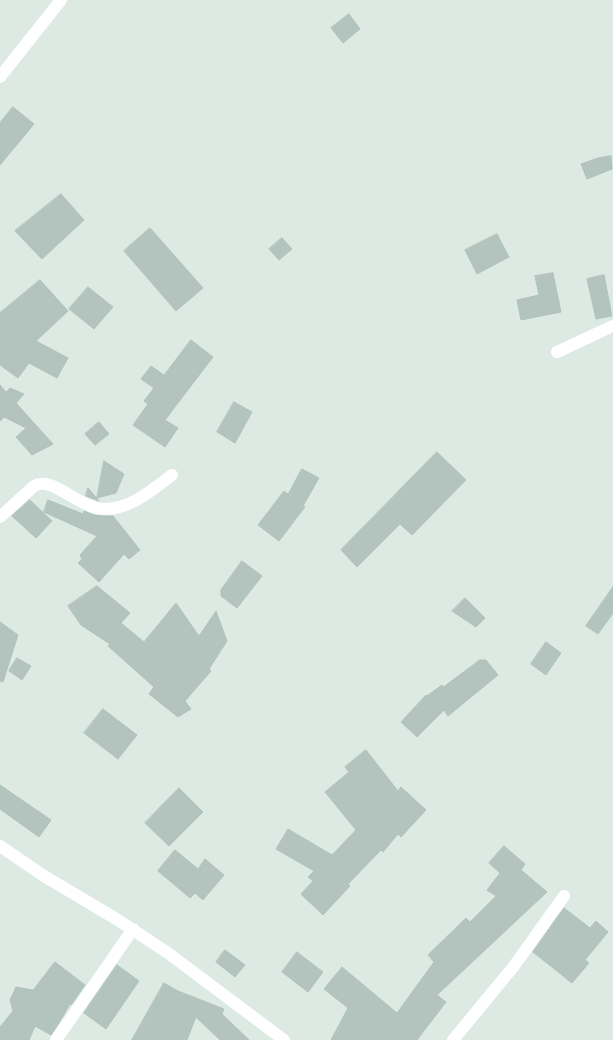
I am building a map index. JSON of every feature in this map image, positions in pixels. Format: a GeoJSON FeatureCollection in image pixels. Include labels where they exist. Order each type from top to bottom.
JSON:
{"type":"FeatureCollection","features":[{"type":"Feature","properties":{"kind":"street"},"geometry":{"type":"LineString","coordinates":[[0,77],[60,0]]}},
{"type":"Feature","properties":{"kind":"street"},"geometry":{"type":"LineString","coordinates":[[557,352],[613,326]]}},
{"type":"Feature","properties":{"kind":"street"},"geometry":{"type":"LineString","coordinates":[[0,517],[39,483],[50,484],[85,504],[95,508],[104,509],[116,508],[132,502],[146,495],[172,475]]}},
{"type":"Feature","properties":{"kind":"street"},"geometry":{"type":"LineString","coordinates":[[0,846],[44,876],[133,929],[168,953],[284,1040]]}},
{"type":"Feature","properties":{"kind":"street"},"geometry":{"type":"LineString","coordinates":[[454,1040],[514,966],[564,896]]}},
{"type":"Feature","properties":{"kind":"street"},"geometry":{"type":"LineString","coordinates":[[56,1040],[133,929]]}},
{"type":"Feature","properties":{"kind":"building"},"geometry":{"type":"Polygon","coordinates":[[[349,14],[360,29],[343,43],[331,28],[349,14]]]}},
{"type":"Feature","properties":{"kind":"building"},"geometry":{"type":"Polygon","coordinates":[[[13,107],[34,124],[0,165],[0,123],[13,107]]]}},
{"type":"Feature","properties":{"kind":"building"},"geometry":{"type":"Polygon","coordinates":[[[611,156],[612,169],[587,179],[581,164],[598,158],[611,156]]]}},
{"type":"Feature","properties":{"kind":"building"},"geometry":{"type":"Polygon","coordinates":[[[61,194],[84,220],[42,259],[15,231],[61,194]]]}},
{"type":"Feature","properties":{"kind":"building"},"geometry":{"type":"Polygon","coordinates":[[[150,228],[203,288],[176,311],[124,251],[150,228]]]}},
{"type":"Feature","properties":{"kind":"building"},"geometry":{"type":"Polygon","coordinates":[[[497,234],[509,257],[477,274],[465,250],[497,234]]]}},
{"type":"Feature","properties":{"kind":"building"},"geometry":{"type":"Polygon","coordinates":[[[282,238],[292,249],[279,260],[269,249],[282,238]]]}},
{"type":"Feature","properties":{"kind":"building"},"geometry":{"type":"Polygon","coordinates":[[[553,273],[561,312],[521,320],[517,300],[539,295],[535,276],[553,273]]]}},
{"type":"Feature","properties":{"kind":"building"},"geometry":{"type":"Polygon","coordinates":[[[604,275],[612,316],[596,319],[587,279],[604,275]]]}},
{"type":"Feature","properties":{"kind":"building"},"geometry":{"type":"Polygon","coordinates":[[[40,280],[68,311],[36,341],[68,358],[57,378],[29,363],[18,378],[0,365],[0,313],[40,280]]]}},
{"type":"Feature","properties":{"kind":"building"},"geometry":{"type":"Polygon","coordinates":[[[88,287],[113,307],[94,329],[69,309],[88,287]]]}},
{"type":"Feature","properties":{"kind":"building"},"geometry":{"type":"Polygon","coordinates":[[[191,340],[213,357],[165,420],[178,428],[165,447],[133,425],[148,404],[144,401],[154,388],[141,379],[151,366],[164,375],[191,340]]]}},
{"type":"Feature","properties":{"kind":"building"},"geometry":{"type":"Polygon","coordinates":[[[0,385],[6,392],[10,388],[24,394],[16,403],[53,444],[32,455],[16,437],[26,428],[4,417],[0,421],[0,385]]]}},
{"type":"Feature","properties":{"kind":"building"},"geometry":{"type":"Polygon","coordinates":[[[234,402],[252,412],[235,443],[217,432],[234,402]]]}},
{"type":"Feature","properties":{"kind":"building"},"geometry":{"type":"Polygon","coordinates":[[[99,422],[109,434],[95,445],[85,434],[99,422]]]}},
{"type":"Feature","properties":{"kind":"building"},"geometry":{"type":"Polygon","coordinates":[[[437,452],[466,480],[412,535],[400,524],[357,567],[341,550],[437,452]]]}},
{"type":"Feature","properties":{"kind":"building"},"geometry":{"type":"Polygon","coordinates":[[[104,461],[124,474],[116,493],[97,498],[104,461]]]}},
{"type":"Feature","properties":{"kind":"building"},"geometry":{"type":"Polygon","coordinates":[[[302,469],[319,478],[303,506],[305,507],[279,541],[258,525],[284,491],[288,494],[302,469]]]}},
{"type":"Feature","properties":{"kind":"building"},"geometry":{"type":"Polygon","coordinates":[[[88,488],[99,501],[86,496],[88,488]]]}},
{"type":"Feature","properties":{"kind":"building"},"geometry":{"type":"Polygon","coordinates":[[[30,500],[52,521],[36,538],[12,516],[30,500]]]}},
{"type":"Feature","properties":{"kind":"building"},"geometry":{"type":"Polygon","coordinates":[[[48,500],[83,514],[84,511],[94,515],[113,516],[140,550],[129,559],[124,554],[99,582],[78,563],[82,559],[80,555],[97,536],[44,512],[48,500]]]}},
{"type":"Feature","properties":{"kind":"building"},"geometry":{"type":"Polygon","coordinates":[[[242,561],[262,576],[237,608],[221,596],[221,590],[242,561]]]}},
{"type":"Feature","properties":{"kind":"building"},"geometry":{"type":"Polygon","coordinates":[[[97,586],[130,613],[121,623],[144,642],[176,603],[199,636],[216,611],[227,641],[209,669],[211,671],[185,701],[191,709],[178,717],[149,694],[154,687],[108,646],[110,644],[81,625],[68,606],[97,586]]]}},
{"type":"Feature","properties":{"kind":"building"},"geometry":{"type":"Polygon","coordinates":[[[613,587],[613,613],[598,634],[586,626],[613,587]]]}},
{"type":"Feature","properties":{"kind":"building"},"geometry":{"type":"Polygon","coordinates":[[[465,598],[485,618],[476,627],[452,611],[465,598]]]}},
{"type":"Feature","properties":{"kind":"building"},"geometry":{"type":"Polygon","coordinates":[[[0,622],[18,635],[3,682],[0,681],[0,622]]]}},
{"type":"Feature","properties":{"kind":"building"},"geometry":{"type":"Polygon","coordinates":[[[546,642],[561,653],[546,675],[531,664],[546,642]]]}},
{"type":"Feature","properties":{"kind":"building"},"geometry":{"type":"Polygon","coordinates":[[[17,658],[31,666],[22,680],[9,671],[17,658]]]}},
{"type":"Feature","properties":{"kind":"building"},"geometry":{"type":"Polygon","coordinates":[[[480,660],[486,660],[498,675],[448,716],[444,710],[417,737],[401,722],[426,695],[427,696],[442,685],[443,687],[480,660]]]}},
{"type":"Feature","properties":{"kind":"building"},"geometry":{"type":"Polygon","coordinates":[[[103,709],[137,735],[118,759],[84,733],[103,709]]]}},
{"type":"Feature","properties":{"kind":"building"},"geometry":{"type":"Polygon","coordinates":[[[366,750],[398,791],[401,787],[426,810],[401,837],[398,834],[383,852],[381,850],[348,884],[350,886],[323,915],[301,894],[313,881],[308,877],[314,871],[276,849],[288,829],[332,855],[356,830],[325,792],[349,772],[345,767],[366,750]]]}},
{"type":"Feature","properties":{"kind":"building"},"geometry":{"type":"Polygon","coordinates":[[[0,785],[51,820],[39,837],[0,809],[0,785]]]}},
{"type":"Feature","properties":{"kind":"building"},"geometry":{"type":"Polygon","coordinates":[[[179,788],[203,812],[169,846],[145,823],[179,788]]]}},
{"type":"Feature","properties":{"kind":"building"},"geometry":{"type":"Polygon","coordinates":[[[504,846],[525,864],[521,870],[547,892],[437,995],[446,1002],[417,1040],[331,1040],[348,1008],[324,989],[342,967],[397,1013],[434,962],[428,955],[466,918],[470,922],[496,896],[487,890],[500,873],[489,863],[504,846]]]}},
{"type":"Feature","properties":{"kind":"building"},"geometry":{"type":"Polygon","coordinates":[[[175,850],[198,869],[205,859],[224,875],[203,900],[195,893],[190,898],[158,871],[175,850]]]}},
{"type":"Feature","properties":{"kind":"building"},"geometry":{"type":"Polygon","coordinates":[[[564,908],[590,928],[596,921],[608,932],[585,960],[589,963],[572,983],[533,952],[564,908]]]}},
{"type":"Feature","properties":{"kind":"building"},"geometry":{"type":"Polygon","coordinates":[[[225,950],[245,965],[235,977],[216,962],[225,950]]]}},
{"type":"Feature","properties":{"kind":"building"},"geometry":{"type":"Polygon","coordinates":[[[297,952],[323,972],[308,992],[282,972],[297,952]]]}},
{"type":"Feature","properties":{"kind":"building"},"geometry":{"type":"Polygon","coordinates":[[[55,962],[85,985],[71,1005],[70,1004],[51,1035],[35,1026],[29,1040],[0,1040],[0,1027],[13,1011],[10,1000],[16,987],[33,990],[55,962]]]}},
{"type":"Feature","properties":{"kind":"building"},"geometry":{"type":"Polygon","coordinates":[[[117,965],[139,981],[106,1029],[84,1013],[117,965]]]}},
{"type":"Feature","properties":{"kind":"building"},"geometry":{"type":"Polygon","coordinates":[[[164,983],[178,991],[224,1009],[222,1014],[249,1040],[220,1040],[196,1017],[187,1040],[132,1040],[164,983]]]}}]}
